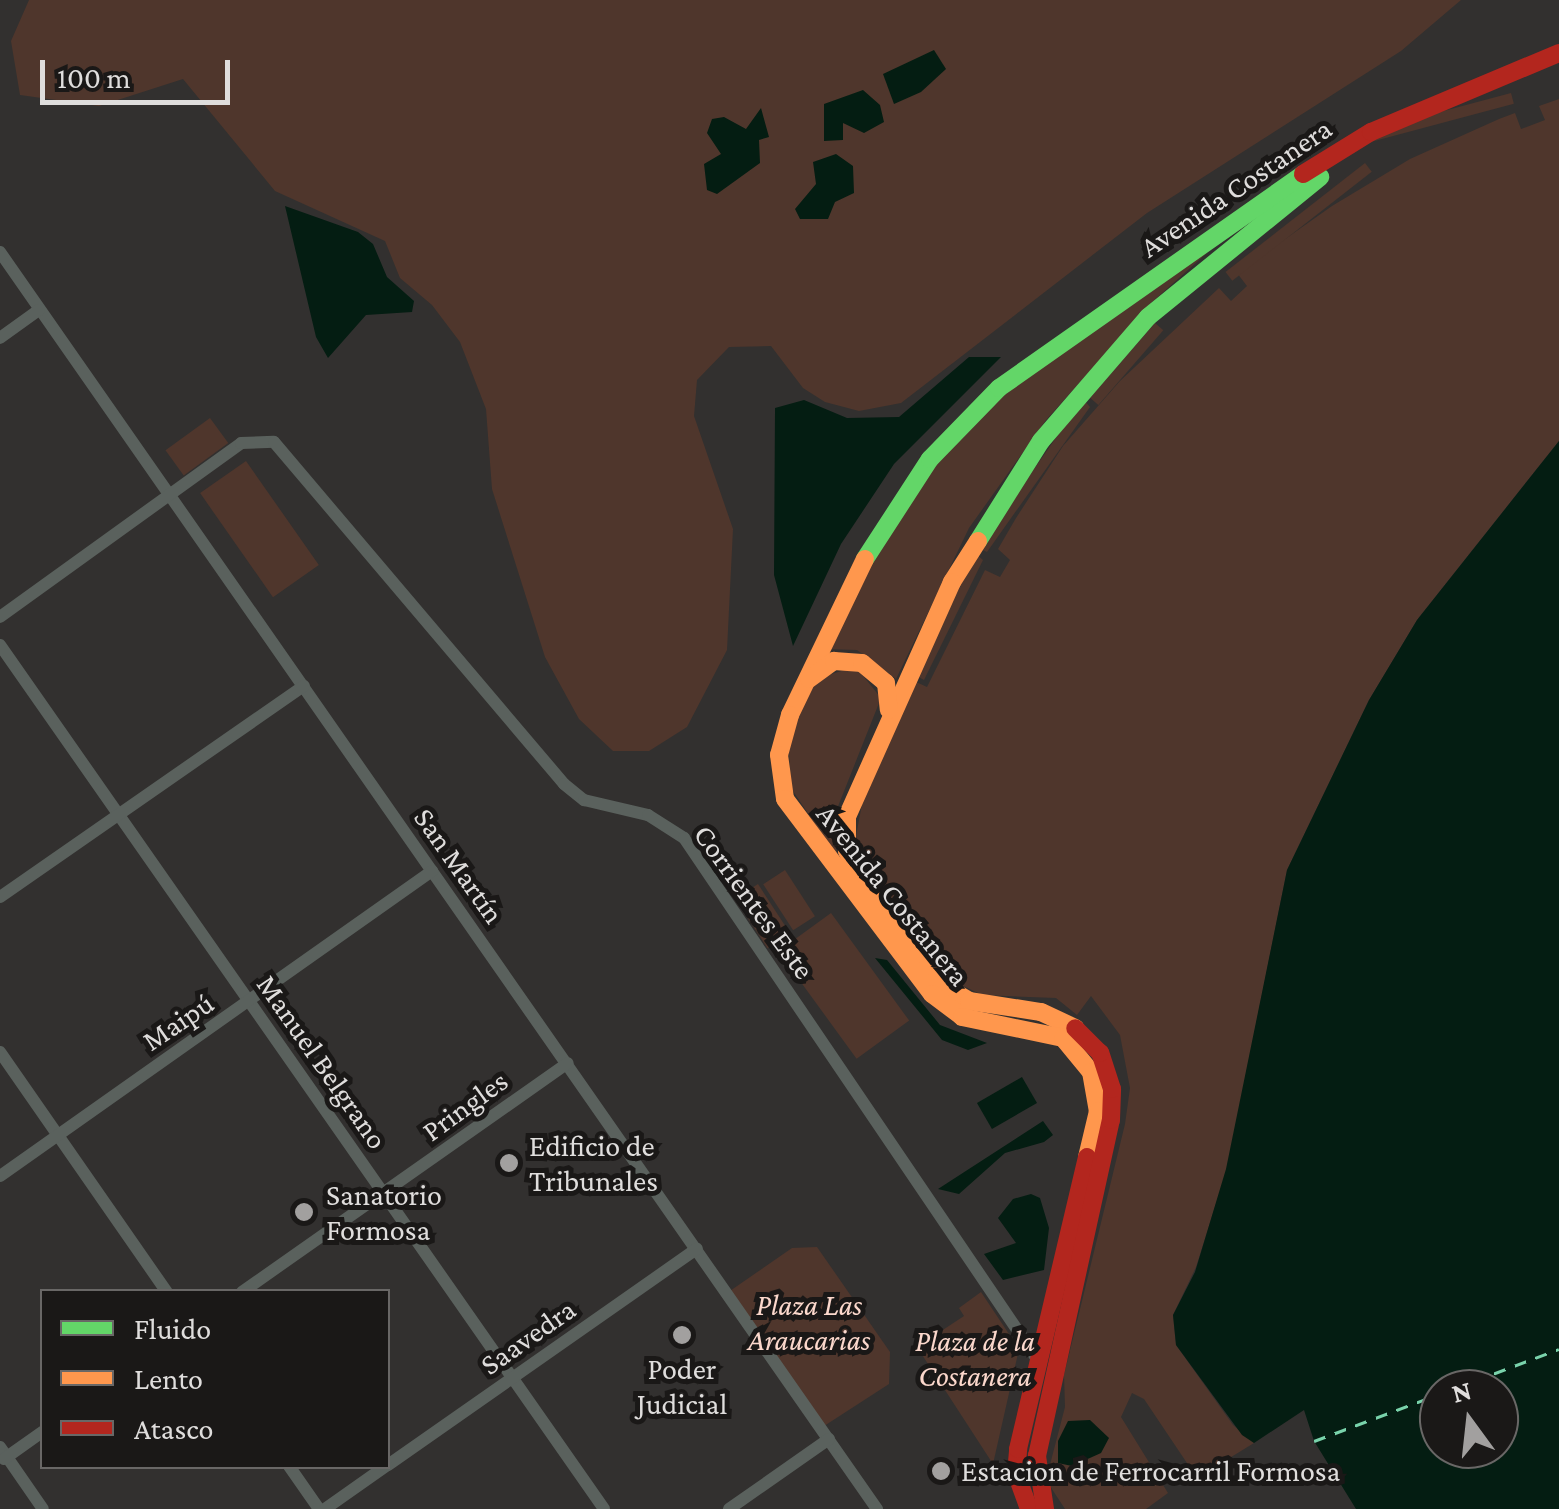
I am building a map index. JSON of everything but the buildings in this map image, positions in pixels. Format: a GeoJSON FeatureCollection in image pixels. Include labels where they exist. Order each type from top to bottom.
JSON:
{"type":"FeatureCollection","features":[{"type":"Feature","properties":{"kind":"main road","name":"Avenida Costanera"},"geometry":{"type":"LineString","coordinates":[[1046,1509],[1035,1478],[1037,1456],[1048,1364],[1098,1110],[1092,1072],[1063,1038],[1044,1028],[979,1022],[946,1008],[794,818],[782,787],[780,755],[804,684],[882,525],[930,459],[999,388],[1268,196],[1372,132],[1559,53]]}},
{"type":"Feature","properties":{"kind":"main road","name":"Avenida Costanera"},"geometry":{"type":"LineString","coordinates":[[1029,1509],[1016,1474],[1111,1120],[1112,1089],[1100,1054],[1077,1029],[1041,1012],[954,995],[859,877],[847,852],[847,818],[889,716],[985,525],[1076,397],[1148,318],[1268,214],[1348,159],[1458,102],[1559,64]]}},
{"type":"Feature","properties":{"kind":"main road"},"geometry":{"type":"LineString","coordinates":[[804,684],[834,661],[862,663],[886,683],[889,716]]}},
{"type":"Feature","properties":{"kind":"street","name":"San Martín"},"geometry":{"type":"LineString","coordinates":[[0,252],[877,1509]]}},
{"type":"Feature","properties":{"kind":"street"},"geometry":{"type":"LineString","coordinates":[[0,338],[40,310]]}},
{"type":"Feature","properties":{"kind":"street","name":"Corrientes Este"},"geometry":{"type":"LineString","coordinates":[[169,495],[241,443],[274,442],[564,784],[584,800],[648,815],[684,838],[1048,1364]]}},
{"type":"Feature","properties":{"kind":"street"},"geometry":{"type":"LineString","coordinates":[[0,618],[169,495]]}},
{"type":"Feature","properties":{"kind":"street","name":"Manuel Belgrano"},"geometry":{"type":"LineString","coordinates":[[0,644],[604,1509]]}},
{"type":"Feature","properties":{"kind":"street"},"geometry":{"type":"LineString","coordinates":[[0,898],[304,686]]}},
{"type":"Feature","properties":{"kind":"street","name":"Maipú"},"geometry":{"type":"LineString","coordinates":[[0,1176],[432,871]]}},
{"type":"Feature","properties":{"kind":"street"},"geometry":{"type":"LineString","coordinates":[[0,1052],[165,1289]]}},
{"type":"Feature","properties":{"kind":"street","name":"Pringles"},"geometry":{"type":"LineString","coordinates":[[246,1289],[568,1063]]}},
{"type":"Feature","properties":{"kind":"street","name":"Saavedra"},"geometry":{"type":"LineString","coordinates":[[390,1464],[697,1249]]}},
{"type":"Feature","properties":{"kind":"street"},"geometry":{"type":"LineString","coordinates":[[40,1433],[2,1455],[43,1509]]}},
{"type":"Feature","properties":{"kind":"street"},"geometry":{"type":"LineString","coordinates":[[729,1509],[829,1439]]}},
{"type":"Feature","properties":{"kind":"street"},"geometry":{"type":"LineString","coordinates":[[291,1469],[322,1509]]}},
{"type":"Feature","properties":{"kind":"street","name":"Saavedra"},"geometry":{"type":"LineString","coordinates":[[322,1509],[382,1469]]}},
{"type":"Feature","properties":{"kind":"green space"},"geometry":{"type":"Polygon","coordinates":[[[29,0],[1461,0],[1401,51],[1147,213],[901,403],[859,411],[825,402],[803,388],[771,346],[729,347],[697,380],[694,416],[733,529],[727,650],[687,727],[649,751],[613,751],[579,719],[545,657],[492,489],[486,409],[460,342],[432,305],[400,278],[385,241],[275,191],[183,79],[99,106],[20,95],[11,41],[29,0]]]}},
{"type":"Feature","properties":{"kind":"green space"},"geometry":{"type":"Polygon","coordinates":[[[1511,93],[1514,104],[1364,144],[1361,133],[1511,93]]]}},
{"type":"Feature","properties":{"kind":"green space"},"geometry":{"type":"Polygon","coordinates":[[[1559,99],[1559,441],[1417,620],[1369,700],[1287,870],[1227,1169],[1196,1267],[1173,1315],[1176,1345],[1233,1425],[1254,1443],[1197,1478],[1144,1399],[1132,1393],[1121,1417],[1168,1493],[1146,1509],[1065,1509],[1046,1480],[1065,1407],[1064,1375],[1125,1124],[1130,1088],[1120,1035],[1091,996],[1077,1015],[1056,998],[982,995],[949,979],[862,863],[856,836],[862,804],[914,681],[927,687],[985,570],[1000,577],[1010,560],[998,549],[1016,518],[1063,446],[1120,381],[1219,288],[1231,301],[1247,286],[1237,273],[1332,206],[1410,159],[1499,119],[1515,113],[1521,129],[1545,120],[1539,106],[1559,99]]]}},
{"type":"Feature","properties":{"kind":"green space"},"geometry":{"type":"Polygon","coordinates":[[[1365,163],[1372,172],[1232,281],[1226,272],[1365,163]]]}},
{"type":"Feature","properties":{"kind":"green space"},"geometry":{"type":"Polygon","coordinates":[[[1202,252],[1207,253],[1151,303],[1046,420],[969,528],[896,679],[857,650],[825,649],[910,493],[973,420],[1029,372],[1202,252]]]}},
{"type":"Feature","properties":{"kind":"green space"},"geometry":{"type":"Polygon","coordinates":[[[1155,323],[1163,330],[1098,405],[1090,398],[1155,323]]]}},
{"type":"Feature","properties":{"kind":"green space"},"geometry":{"type":"Polygon","coordinates":[[[1083,399],[1090,407],[987,552],[979,548],[1083,399]]]}},
{"type":"Feature","properties":{"kind":"green space"},"geometry":{"type":"Polygon","coordinates":[[[210,418],[228,443],[184,475],[166,450],[210,418]]]}},
{"type":"Feature","properties":{"kind":"green space"},"geometry":{"type":"Polygon","coordinates":[[[246,461],[319,565],[273,597],[200,493],[246,461]]]}},
{"type":"Feature","properties":{"kind":"green space"},"geometry":{"type":"Polygon","coordinates":[[[976,554],[983,560],[924,680],[915,675],[976,554]]]}},
{"type":"Feature","properties":{"kind":"green space"},"geometry":{"type":"Polygon","coordinates":[[[848,669],[860,672],[881,698],[833,819],[837,857],[791,788],[788,739],[815,679],[848,669]]]}},
{"type":"Feature","properties":{"kind":"green space"},"geometry":{"type":"Polygon","coordinates":[[[785,870],[815,916],[793,930],[763,884],[785,870]]]}},
{"type":"Feature","properties":{"kind":"green space"},"geometry":{"type":"Polygon","coordinates":[[[758,884],[790,933],[767,948],[735,899],[758,884]]]}},
{"type":"Feature","properties":{"kind":"green space"},"geometry":{"type":"Polygon","coordinates":[[[831,913],[909,1021],[857,1059],[778,951],[831,913]]]}},
{"type":"Feature","properties":{"kind":"green space","name":"Plaza Las Araucarias"},"geometry":{"type":"Polygon","coordinates":[[[817,1247],[890,1352],[889,1384],[821,1428],[727,1293],[792,1248],[817,1247]]]}},
{"type":"Feature","properties":{"kind":"green space","name":"Plaza de la Costanera"},"geometry":{"type":"Polygon","coordinates":[[[981,1292],[1019,1349],[993,1464],[917,1347],[964,1316],[959,1308],[981,1292]]]}},
{"type":"Feature","properties":{"kind":"shaded area"},"geometry":{"type":"Polygon","coordinates":[[[934,50],[946,69],[921,92],[894,104],[883,74],[934,50]]]}},
{"type":"Feature","properties":{"kind":"shaded area"},"geometry":{"type":"Polygon","coordinates":[[[863,90],[880,105],[884,122],[864,133],[843,123],[843,140],[824,141],[824,104],[863,90]]]}},
{"type":"Feature","properties":{"kind":"shaded area"},"geometry":{"type":"Polygon","coordinates":[[[761,108],[769,137],[759,140],[760,163],[717,194],[707,190],[704,164],[721,154],[707,133],[712,119],[724,117],[746,129],[761,108]]]}},
{"type":"Feature","properties":{"kind":"shaded area"},"geometry":{"type":"Polygon","coordinates":[[[836,154],[853,166],[854,193],[835,202],[828,219],[800,219],[795,209],[816,184],[813,162],[836,154]]]}},
{"type":"Feature","properties":{"kind":"shaded area"},"geometry":{"type":"Polygon","coordinates":[[[285,206],[358,232],[373,244],[387,277],[414,301],[412,312],[366,315],[328,358],[316,337],[285,206]]]}},
{"type":"Feature","properties":{"kind":"shaded area"},"geometry":{"type":"Polygon","coordinates":[[[969,357],[1001,357],[894,464],[841,544],[793,646],[774,575],[775,408],[804,400],[847,418],[899,417],[969,357]]]}},
{"type":"Feature","properties":{"kind":"shaded area"},"geometry":{"type":"Polygon","coordinates":[[[1559,441],[1559,1509],[1356,1509],[1314,1441],[1304,1410],[1254,1443],[1242,1435],[1176,1345],[1173,1315],[1195,1272],[1226,1169],[1287,870],[1369,700],[1417,620],[1559,441]]]}},
{"type":"Feature","properties":{"kind":"shaded area"},"geometry":{"type":"Polygon","coordinates":[[[875,958],[887,960],[940,1025],[987,1043],[968,1050],[942,1040],[875,958]]]}},
{"type":"Feature","properties":{"kind":"shaded area"},"geometry":{"type":"Polygon","coordinates":[[[1022,1077],[1037,1103],[992,1129],[977,1103],[1022,1077]]]}},
{"type":"Feature","properties":{"kind":"shaded area"},"geometry":{"type":"Polygon","coordinates":[[[1043,1121],[1053,1135],[1044,1142],[1005,1153],[959,1194],[938,1189],[1043,1121]]]}},
{"type":"Feature","properties":{"kind":"shaded area"},"geometry":{"type":"Polygon","coordinates":[[[1031,1194],[1040,1198],[1049,1228],[1044,1270],[1003,1280],[984,1254],[1016,1243],[998,1218],[1013,1199],[1031,1194]]]}},
{"type":"Feature","properties":{"kind":"shaded area"},"geometry":{"type":"Polygon","coordinates":[[[1090,1420],[1109,1438],[1101,1453],[1072,1466],[1058,1463],[1058,1441],[1068,1421],[1090,1420]]]}},
{"type":"Feature","properties":{"kind":"ferry route"},"geometry":{"type":"LineString","coordinates":[[1506,1369],[1559,1349]]}},
{"type":"Feature","properties":{"kind":"ferry route"},"geometry":{"type":"LineString","coordinates":[[1314,1441],[1419,1402]]}},
{"type":"Feature","properties":{"kind":"traffic: fast"},"geometry":{"type":"LineString","coordinates":[[865,559],[930,459],[999,388],[1303,174]]}},
{"type":"Feature","properties":{"kind":"traffic: fast"},"geometry":{"type":"LineString","coordinates":[[978,541],[1041,441],[1148,317],[1320,177]]}},
{"type":"Feature","properties":{"kind":"traffic: slow"},"geometry":{"type":"LineString","coordinates":[[978,541],[952,582],[847,817],[847,851],[859,877],[941,984],[969,1001],[1041,1012],[1075,1028]]}},
{"type":"Feature","properties":{"kind":"traffic: slow"},"geometry":{"type":"LineString","coordinates":[[865,559],[790,715],[779,755],[785,799],[932,994],[962,1017],[1063,1038],[1091,1072],[1098,1111],[1087,1157]]}},
{"type":"Feature","properties":{"kind":"traffic: slow"},"geometry":{"type":"LineString","coordinates":[[809,679],[834,661],[862,663],[886,683],[889,710]]}},
{"type":"Feature","properties":{"kind":"traffic: jam"},"geometry":{"type":"LineString","coordinates":[[1303,174],[1371,132],[1559,53]]}},
{"type":"Feature","properties":{"kind":"traffic: jam"},"geometry":{"type":"LineString","coordinates":[[1045,1509],[1037,1456],[1111,1120],[1112,1089],[1100,1053],[1075,1028]]}},
{"type":"Feature","properties":{"kind":"traffic: jam"},"geometry":{"type":"LineString","coordinates":[[1029,1509],[1016,1474],[1018,1449],[1087,1157]]}},
{"type":"Feature","properties":{"kind":"place","name":"Edificio de Tribunales"},"geometry":{"type":"Point","coordinates":[509,1163]}},
{"type":"Feature","properties":{"kind":"place","name":"Sanatorio Formosa"},"geometry":{"type":"Point","coordinates":[304,1212]}},
{"type":"Feature","properties":{"kind":"place","name":"Poder Judicial"},"geometry":{"type":"Point","coordinates":[682,1335]}},
{"type":"Feature","properties":{"kind":"place","name":"Estacion de Ferrocarril Formosa"},"geometry":{"type":"Point","coordinates":[941,1471]}}]}
